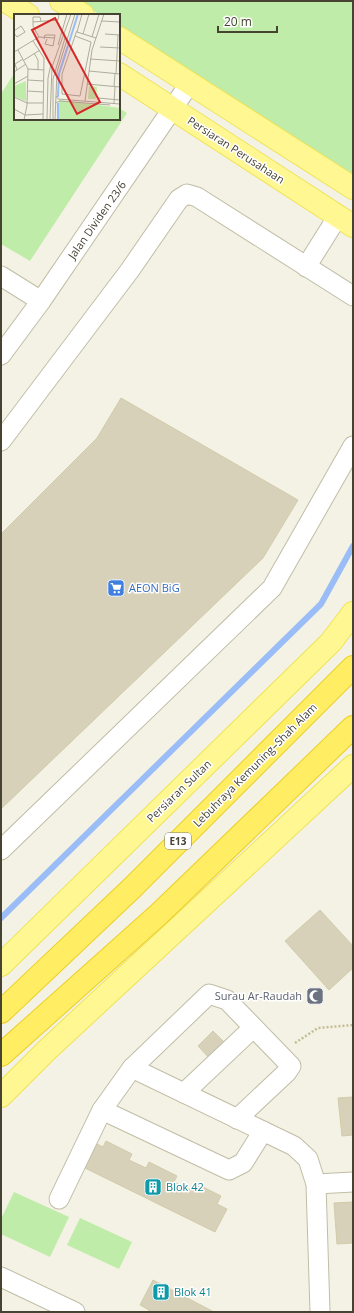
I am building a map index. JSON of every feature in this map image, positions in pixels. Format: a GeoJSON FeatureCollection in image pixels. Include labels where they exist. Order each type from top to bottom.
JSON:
{"type":"FeatureCollection","features":[{"type":"Feature","properties":{"kind":"highway","name":"Lebuhraya Kemuning–Shah Alam"},"geometry":{"type":"LineString","coordinates":[[1,1012],[132,888],[353,667]]}},
{"type":"Feature","properties":{"kind":"highway"},"geometry":{"type":"LineString","coordinates":[[1,1055],[159,914],[353,727]]}},
{"type":"Feature","properties":{"kind":"main road"},"geometry":{"type":"LineString","coordinates":[[6,1],[26,14]]}},
{"type":"Feature","properties":{"kind":"main road"},"geometry":{"type":"LineString","coordinates":[[61,1],[81,14]]}},
{"type":"Feature","properties":{"kind":"main road"},"geometry":{"type":"LineString","coordinates":[[120,39],[353,188]]}},
{"type":"Feature","properties":{"kind":"main road","name":"Persiaran Perusahaan"},"geometry":{"type":"LineString","coordinates":[[120,75],[346,221]]}},
{"type":"Feature","properties":{"kind":"main road","name":"Persiaran Sultan"},"geometry":{"type":"LineString","coordinates":[[1,966],[331,642],[353,613]]}},
{"type":"Feature","properties":{"kind":"main road"},"geometry":{"type":"LineString","coordinates":[[1,1096],[47,1050],[353,766]]}},
{"type":"Feature","properties":{"kind":"street","name":"Jalan Dividen 23/6"},"geometry":{"type":"LineString","coordinates":[[1,355],[41,301],[190,83]]}},
{"type":"Feature","properties":{"kind":"street"},"geometry":{"type":"LineString","coordinates":[[1,441],[130,270],[179,199],[187,194],[197,197],[353,296]]}},
{"type":"Feature","properties":{"kind":"street"},"geometry":{"type":"LineString","coordinates":[[306,267],[346,221]]}},
{"type":"Feature","properties":{"kind":"street"},"geometry":{"type":"LineString","coordinates":[[1,276],[41,301]]}},
{"type":"Feature","properties":{"kind":"street"},"geometry":{"type":"LineString","coordinates":[[1,850],[272,588],[353,446]]}},
{"type":"Feature","properties":{"kind":"street"},"geometry":{"type":"LineString","coordinates":[[59,1199],[102,1110],[132,1068],[209,994],[227,1000],[291,1066],[287,1072],[237,1119]]}},
{"type":"Feature","properties":{"kind":"street"},"geometry":{"type":"LineString","coordinates":[[184,1093],[253,1028]]}},
{"type":"Feature","properties":{"kind":"street"},"geometry":{"type":"LineString","coordinates":[[132,1068],[294,1146],[308,1159],[316,1184],[320,1312]]}},
{"type":"Feature","properties":{"kind":"street"},"geometry":{"type":"LineString","coordinates":[[102,1110],[229,1170],[243,1163],[263,1131]]}},
{"type":"Feature","properties":{"kind":"street"},"geometry":{"type":"LineString","coordinates":[[316,1184],[353,1182]]}},
{"type":"Feature","properties":{"kind":"street"},"geometry":{"type":"LineString","coordinates":[[1,1277],[75,1312]]}},
{"type":"Feature","properties":{"kind":"path"},"geometry":{"type":"LineString","coordinates":[[279,1053],[318,1028],[353,1025]]}},
{"type":"Feature","properties":{"kind":"green space"},"geometry":{"type":"Polygon","coordinates":[[[80,1],[353,1],[353,194],[120,29],[120,14],[99,14],[80,1]]]}},
{"type":"Feature","properties":{"kind":"green space"},"geometry":{"type":"Polygon","coordinates":[[[14,74],[14,120],[120,120],[120,109],[127,113],[30,261],[1,244],[1,94],[14,74]]]}},
{"type":"Feature","properties":{"kind":"green space"},"geometry":{"type":"Polygon","coordinates":[[[14,1192],[69,1217],[50,1257],[1,1234],[1,1219],[14,1192]]]}},
{"type":"Feature","properties":{"kind":"green space"},"geometry":{"type":"Polygon","coordinates":[[[80,1218],[132,1242],[119,1269],[67,1245],[80,1218]]]}},
{"type":"Feature","properties":{"kind":"building","name":"AEON BiG"},"geometry":{"type":"Polygon","coordinates":[[[121,398],[298,500],[263,558],[1,809],[1,534],[97,438],[121,398]]]}},
{"type":"Feature","properties":{"kind":"building"},"geometry":{"type":"Polygon","coordinates":[[[320,910],[353,946],[353,968],[329,990],[285,941],[320,910]]]}},
{"type":"Feature","properties":{"kind":"building"},"geometry":{"type":"Polygon","coordinates":[[[213,1031],[228,1046],[212,1061],[198,1046],[213,1031]]]}},
{"type":"Feature","properties":{"kind":"building"},"geometry":{"type":"Polygon","coordinates":[[[353,1097],[353,1135],[342,1136],[338,1098],[353,1097]]]}},
{"type":"Feature","properties":{"kind":"building","name":"Blok 42"},"geometry":{"type":"Polygon","coordinates":[[[106,1141],[132,1154],[129,1160],[146,1168],[149,1162],[177,1176],[174,1182],[191,1190],[195,1183],[221,1196],[217,1204],[227,1209],[215,1232],[83,1167],[95,1143],[103,1147],[106,1141]]]}},
{"type":"Feature","properties":{"kind":"building"},"geometry":{"type":"Polygon","coordinates":[[[353,1202],[353,1243],[337,1244],[334,1203],[353,1202]]]}},
{"type":"Feature","properties":{"kind":"building","name":"Blok 41"},"geometry":{"type":"Polygon","coordinates":[[[153,1280],[214,1312],[148,1312],[149,1310],[140,1305],[153,1280]]]}},
{"type":"Feature","properties":{"kind":"waterway"},"geometry":{"type":"LineString","coordinates":[[1,918],[321,604],[353,546]]}},
{"type":"Feature","properties":{"kind":"place","name":"AEON BiG"},"geometry":{"type":"Point","coordinates":[116,588]}},
{"type":"Feature","properties":{"kind":"place","name":"Surau Ar-Raudah"},"geometry":{"type":"Point","coordinates":[315,996]}},
{"type":"Feature","properties":{"kind":"place","name":"Blok 42"},"geometry":{"type":"Point","coordinates":[153,1187]}},
{"type":"Feature","properties":{"kind":"place","name":"Blok 41"},"geometry":{"type":"Point","coordinates":[161,1292]}}]}
